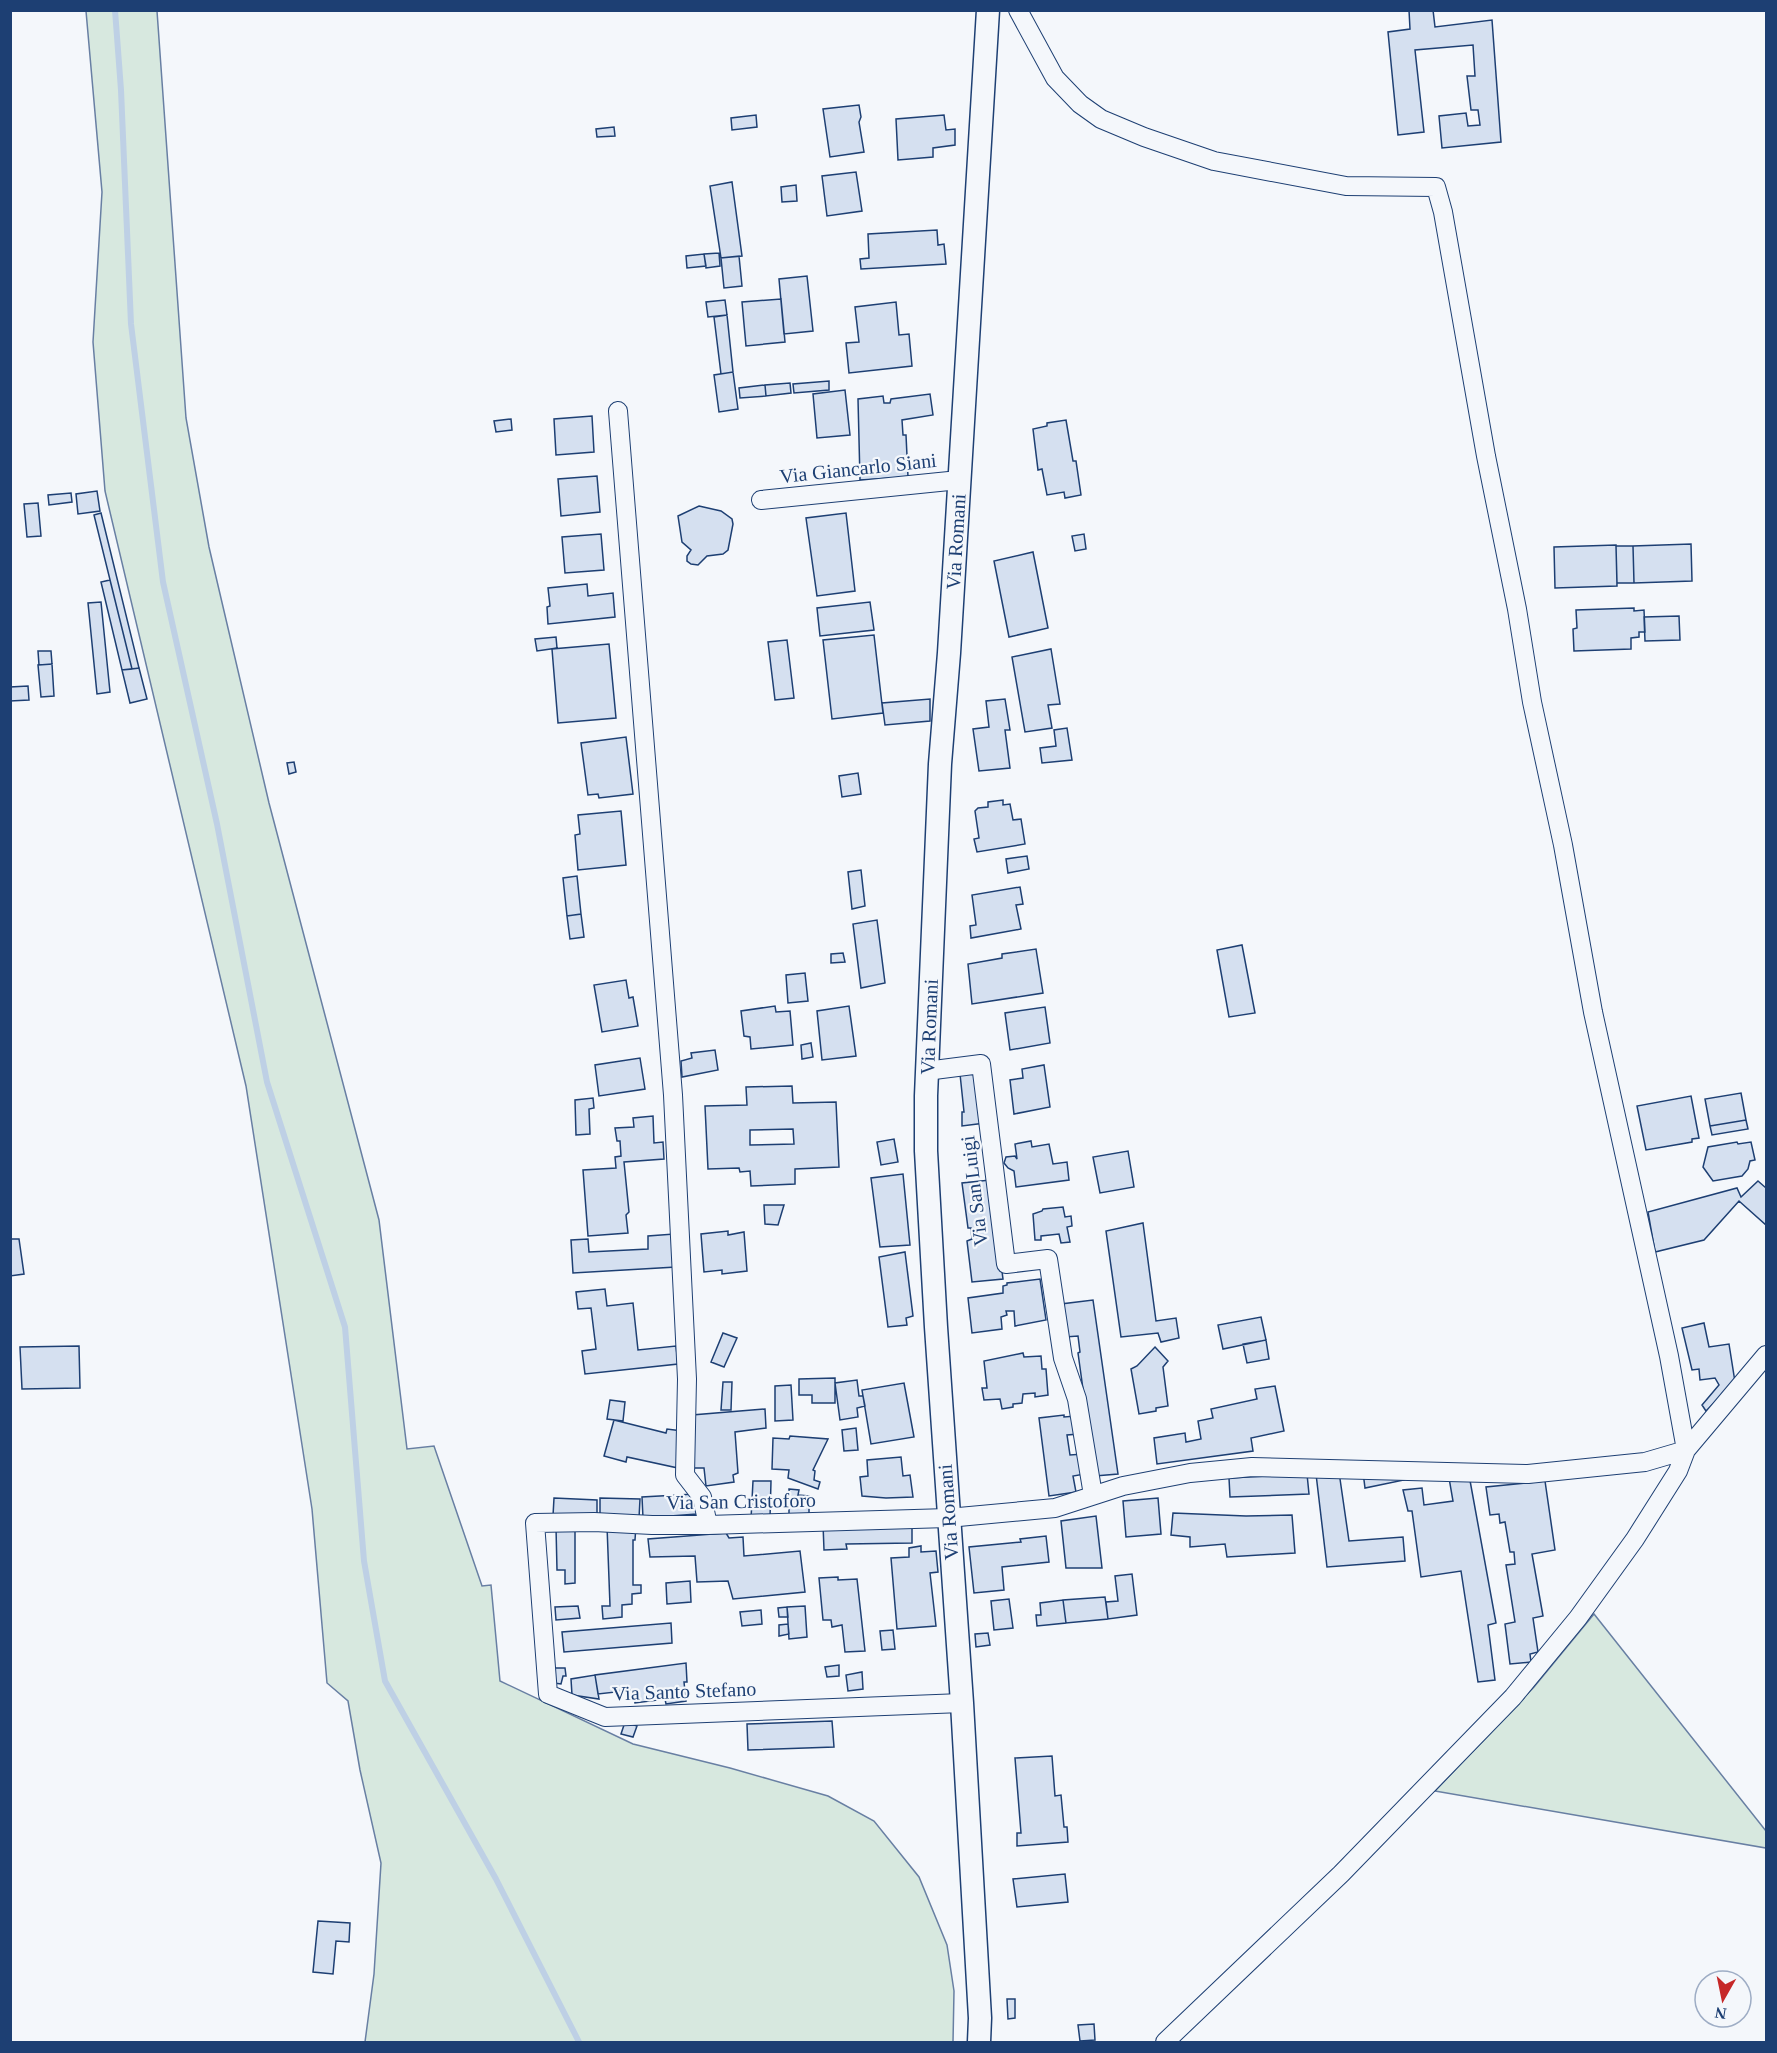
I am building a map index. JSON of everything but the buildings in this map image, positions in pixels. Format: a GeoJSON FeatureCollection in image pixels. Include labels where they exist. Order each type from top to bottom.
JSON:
{"type":"FeatureCollection","features":[{"type":"Feature","properties":{"kind":"street","name":"Via Romani"},"geometry":{"type":"LineString","coordinates":[[979,2043],[962,1703],[948,1518],[927,1151],[926,1071],[940,764],[988,10]]}},
{"type":"Feature","properties":{"kind":"street"},"geometry":{"type":"LineString","coordinates":[[1018,10],[1055,78],[1080,104],[1101,119],[1214,161],[1346,186],[1436,188],[1443,212],[1486,456],[1517,609],[1532,702],[1563,845],[1593,1012],[1670,1356],[1686,1450]]}},
{"type":"Feature","properties":{"kind":"street"},"geometry":{"type":"LineString","coordinates":[[618,411],[674,1107],[686,1367],[685,1475],[702,1497],[708,1525]]}},
{"type":"Feature","properties":{"kind":"street","name":"Via Giancarlo Siani"},"geometry":{"type":"LineString","coordinates":[[760,500],[959,480]]}},
{"type":"Feature","properties":{"kind":"street","name":"Via San Luigi"},"geometry":{"type":"LineString","coordinates":[[926,1071],[981,1064],[1006,1264],[1048,1260],[1063,1358],[1077,1399],[1093,1496]]}},
{"type":"Feature","properties":{"kind":"street"},"geometry":{"type":"LineString","coordinates":[[1165,2043],[1341,1874],[1513,1697],[1578,1618],[1635,1539],[1678,1471],[1686,1450],[1767,1355]]}},
{"type":"Feature","properties":{"kind":"street","name":"Via San Cristoforo"},"geometry":{"type":"LineString","coordinates":[[535,1523],[708,1525],[948,1518],[1055,1508],[1123,1486],[1190,1473],[1252,1467],[1528,1474],[1645,1462],[1686,1450]]}},
{"type":"Feature","properties":{"kind":"street","name":"Via Santo Stefano"},"geometry":{"type":"LineString","coordinates":[[535,1523],[548,1694],[604,1717],[962,1703]]}},
{"type":"Feature","properties":{"kind":"shaded area"},"geometry":{"type":"Polygon","coordinates":[[[86,11],[157,11],[186,418],[209,547],[269,803],[379,1220],[407,1449],[434,1446],[482,1586],[491,1585],[500,1681],[633,1744],[730,1768],[828,1796],[874,1821],[919,1877],[947,1945],[954,1991],[953,2042],[365,2042],[374,1974],[381,1863],[360,1770],[348,1701],[327,1683],[312,1509],[246,1086],[105,491],[93,342],[102,192],[86,11]]]}},
{"type":"Feature","properties":{"kind":"shaded area"},"geometry":{"type":"Polygon","coordinates":[[[1594,1614],[1766,1831],[1766,1848],[1435,1791],[1534,1687],[1594,1614]]]}},
{"type":"Feature","properties":{"kind":"waterway"},"geometry":{"type":"LineString","coordinates":[[115,10],[121,90],[131,324],[163,582],[217,824],[267,1082],[345,1327],[364,1561],[385,1681],[496,1879],[579,2042]]}}]}
